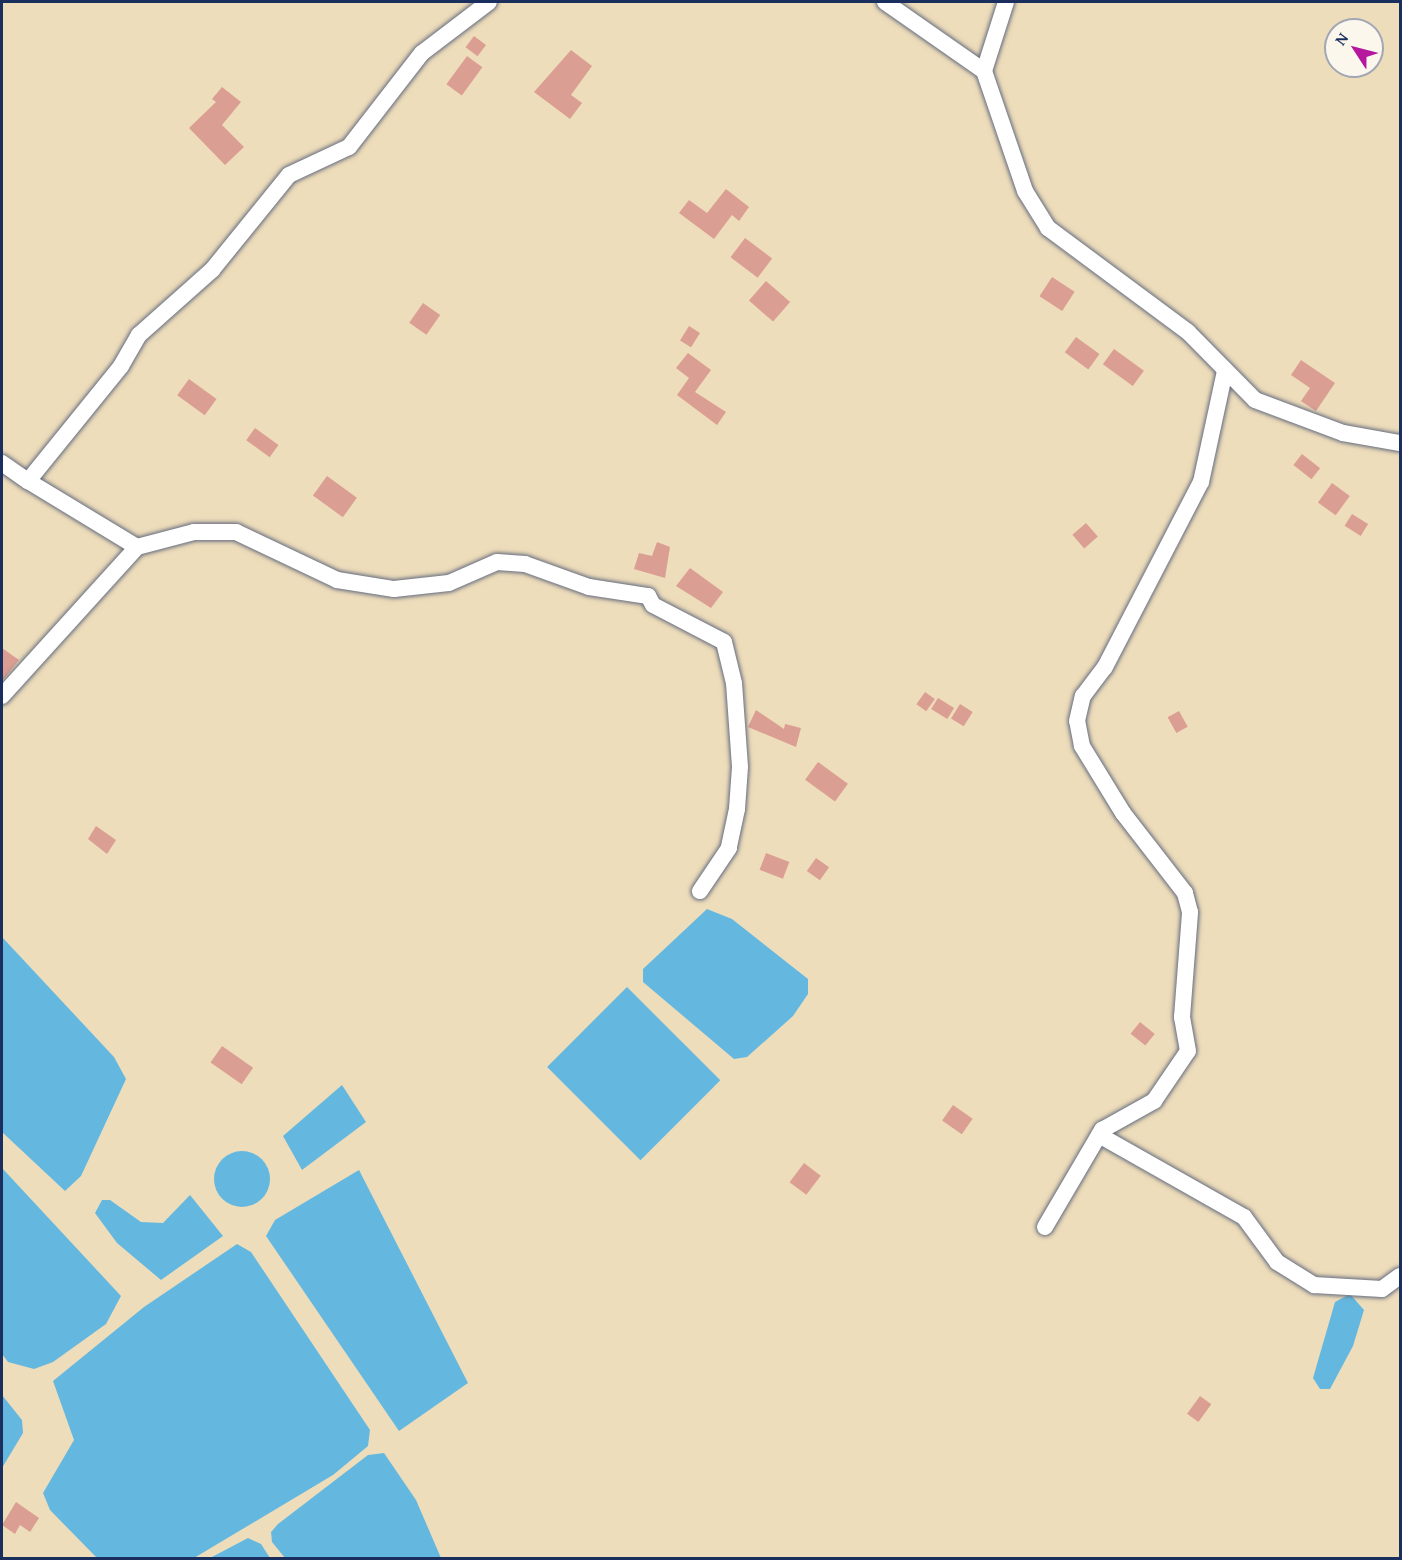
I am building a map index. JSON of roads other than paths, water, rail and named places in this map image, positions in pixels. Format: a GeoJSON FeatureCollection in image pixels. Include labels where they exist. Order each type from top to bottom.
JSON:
{"type":"FeatureCollection","features":[{"type":"Feature","properties":{"kind":"street"},"geometry":{"type":"LineString","coordinates":[[28,481],[121,366],[139,335],[212,270],[289,176],[349,147],[422,53],[489,2]]}},
{"type":"Feature","properties":{"kind":"street"},"geometry":{"type":"LineString","coordinates":[[885,2],[984,71],[1025,191],[1048,228],[1188,332],[1225,371],[1276,412],[1375,442],[1401,443]]}},
{"type":"Feature","properties":{"kind":"street"},"geometry":{"type":"LineString","coordinates":[[984,71],[1006,2]]}},
{"type":"Feature","properties":{"kind":"street"},"geometry":{"type":"LineString","coordinates":[[1045,1227],[1099,1135],[1154,1101],[1188,1051],[1182,1017],[1190,912],[1185,893],[1123,813],[1082,746],[1077,721],[1083,696],[1105,667],[1201,483],[1225,371]]}},
{"type":"Feature","properties":{"kind":"street"},"geometry":{"type":"LineString","coordinates":[[2,464],[137,547]]}},
{"type":"Feature","properties":{"kind":"street"},"geometry":{"type":"LineString","coordinates":[[2,696],[137,547],[194,532],[236,532],[337,580],[394,589],[449,584],[497,562],[525,564],[589,587],[648,596],[653,605],[724,642],[734,682],[740,767],[737,809],[729,848],[700,891]]}},
{"type":"Feature","properties":{"kind":"street"},"geometry":{"type":"LineString","coordinates":[[1099,1135],[1244,1217],[1277,1262],[1314,1285],[1382,1289],[1401,1276]]}},
{"type":"Feature","properties":{"kind":"water"},"geometry":{"type":"Polygon","coordinates":[[[707,909],[732,919],[808,979],[808,994],[793,1016],[747,1057],[734,1059],[643,982],[643,969],[707,909]]]}},
{"type":"Feature","properties":{"kind":"water"},"geometry":{"type":"Polygon","coordinates":[[[2,937],[114,1057],[126,1079],[81,1176],[65,1191],[2,1132],[2,937]]]}},
{"type":"Feature","properties":{"kind":"water"},"geometry":{"type":"Polygon","coordinates":[[[627,987],[720,1080],[640,1160],[547,1067],[627,987]]]}},
{"type":"Feature","properties":{"kind":"water"},"geometry":{"type":"Polygon","coordinates":[[[342,1085],[366,1122],[302,1170],[283,1136],[342,1085]]]}},
{"type":"Feature","properties":{"kind":"water"},"geometry":{"type":"Polygon","coordinates":[[[242,1151],[253,1153],[262,1159],[268,1168],[270,1179],[268,1190],[262,1199],[253,1205],[242,1207],[231,1205],[222,1199],[216,1190],[214,1179],[216,1168],[222,1159],[231,1153],[242,1151]]]}},
{"type":"Feature","properties":{"kind":"water"},"geometry":{"type":"Polygon","coordinates":[[[2,1168],[121,1296],[106,1324],[53,1362],[34,1369],[8,1362],[2,1354],[2,1168]]]}},
{"type":"Feature","properties":{"kind":"water"},"geometry":{"type":"Polygon","coordinates":[[[359,1170],[468,1383],[399,1431],[266,1236],[275,1220],[359,1170]]]}},
{"type":"Feature","properties":{"kind":"water"},"geometry":{"type":"Polygon","coordinates":[[[190,1195],[223,1236],[161,1280],[117,1243],[95,1213],[102,1200],[110,1200],[141,1222],[163,1223],[190,1195]]]}},
{"type":"Feature","properties":{"kind":"water"},"geometry":{"type":"Polygon","coordinates":[[[237,1244],[251,1252],[370,1430],[368,1446],[333,1475],[194,1558],[97,1558],[50,1510],[43,1493],[74,1440],[53,1381],[144,1307],[237,1244]]]}},
{"type":"Feature","properties":{"kind":"water"},"geometry":{"type":"Polygon","coordinates":[[[1350,1294],[1364,1310],[1353,1346],[1330,1389],[1320,1389],[1313,1378],[1335,1302],[1350,1294]]]}},
{"type":"Feature","properties":{"kind":"water"},"geometry":{"type":"Polygon","coordinates":[[[2,1395],[22,1420],[23,1433],[2,1468],[2,1395]]]}},
{"type":"Feature","properties":{"kind":"water"},"geometry":{"type":"Polygon","coordinates":[[[384,1453],[416,1500],[441,1558],[285,1558],[272,1542],[271,1532],[278,1524],[368,1455],[384,1453]]]}},
{"type":"Feature","properties":{"kind":"water"},"geometry":{"type":"Polygon","coordinates":[[[248,1538],[261,1544],[270,1558],[210,1558],[248,1538]]]}}]}
